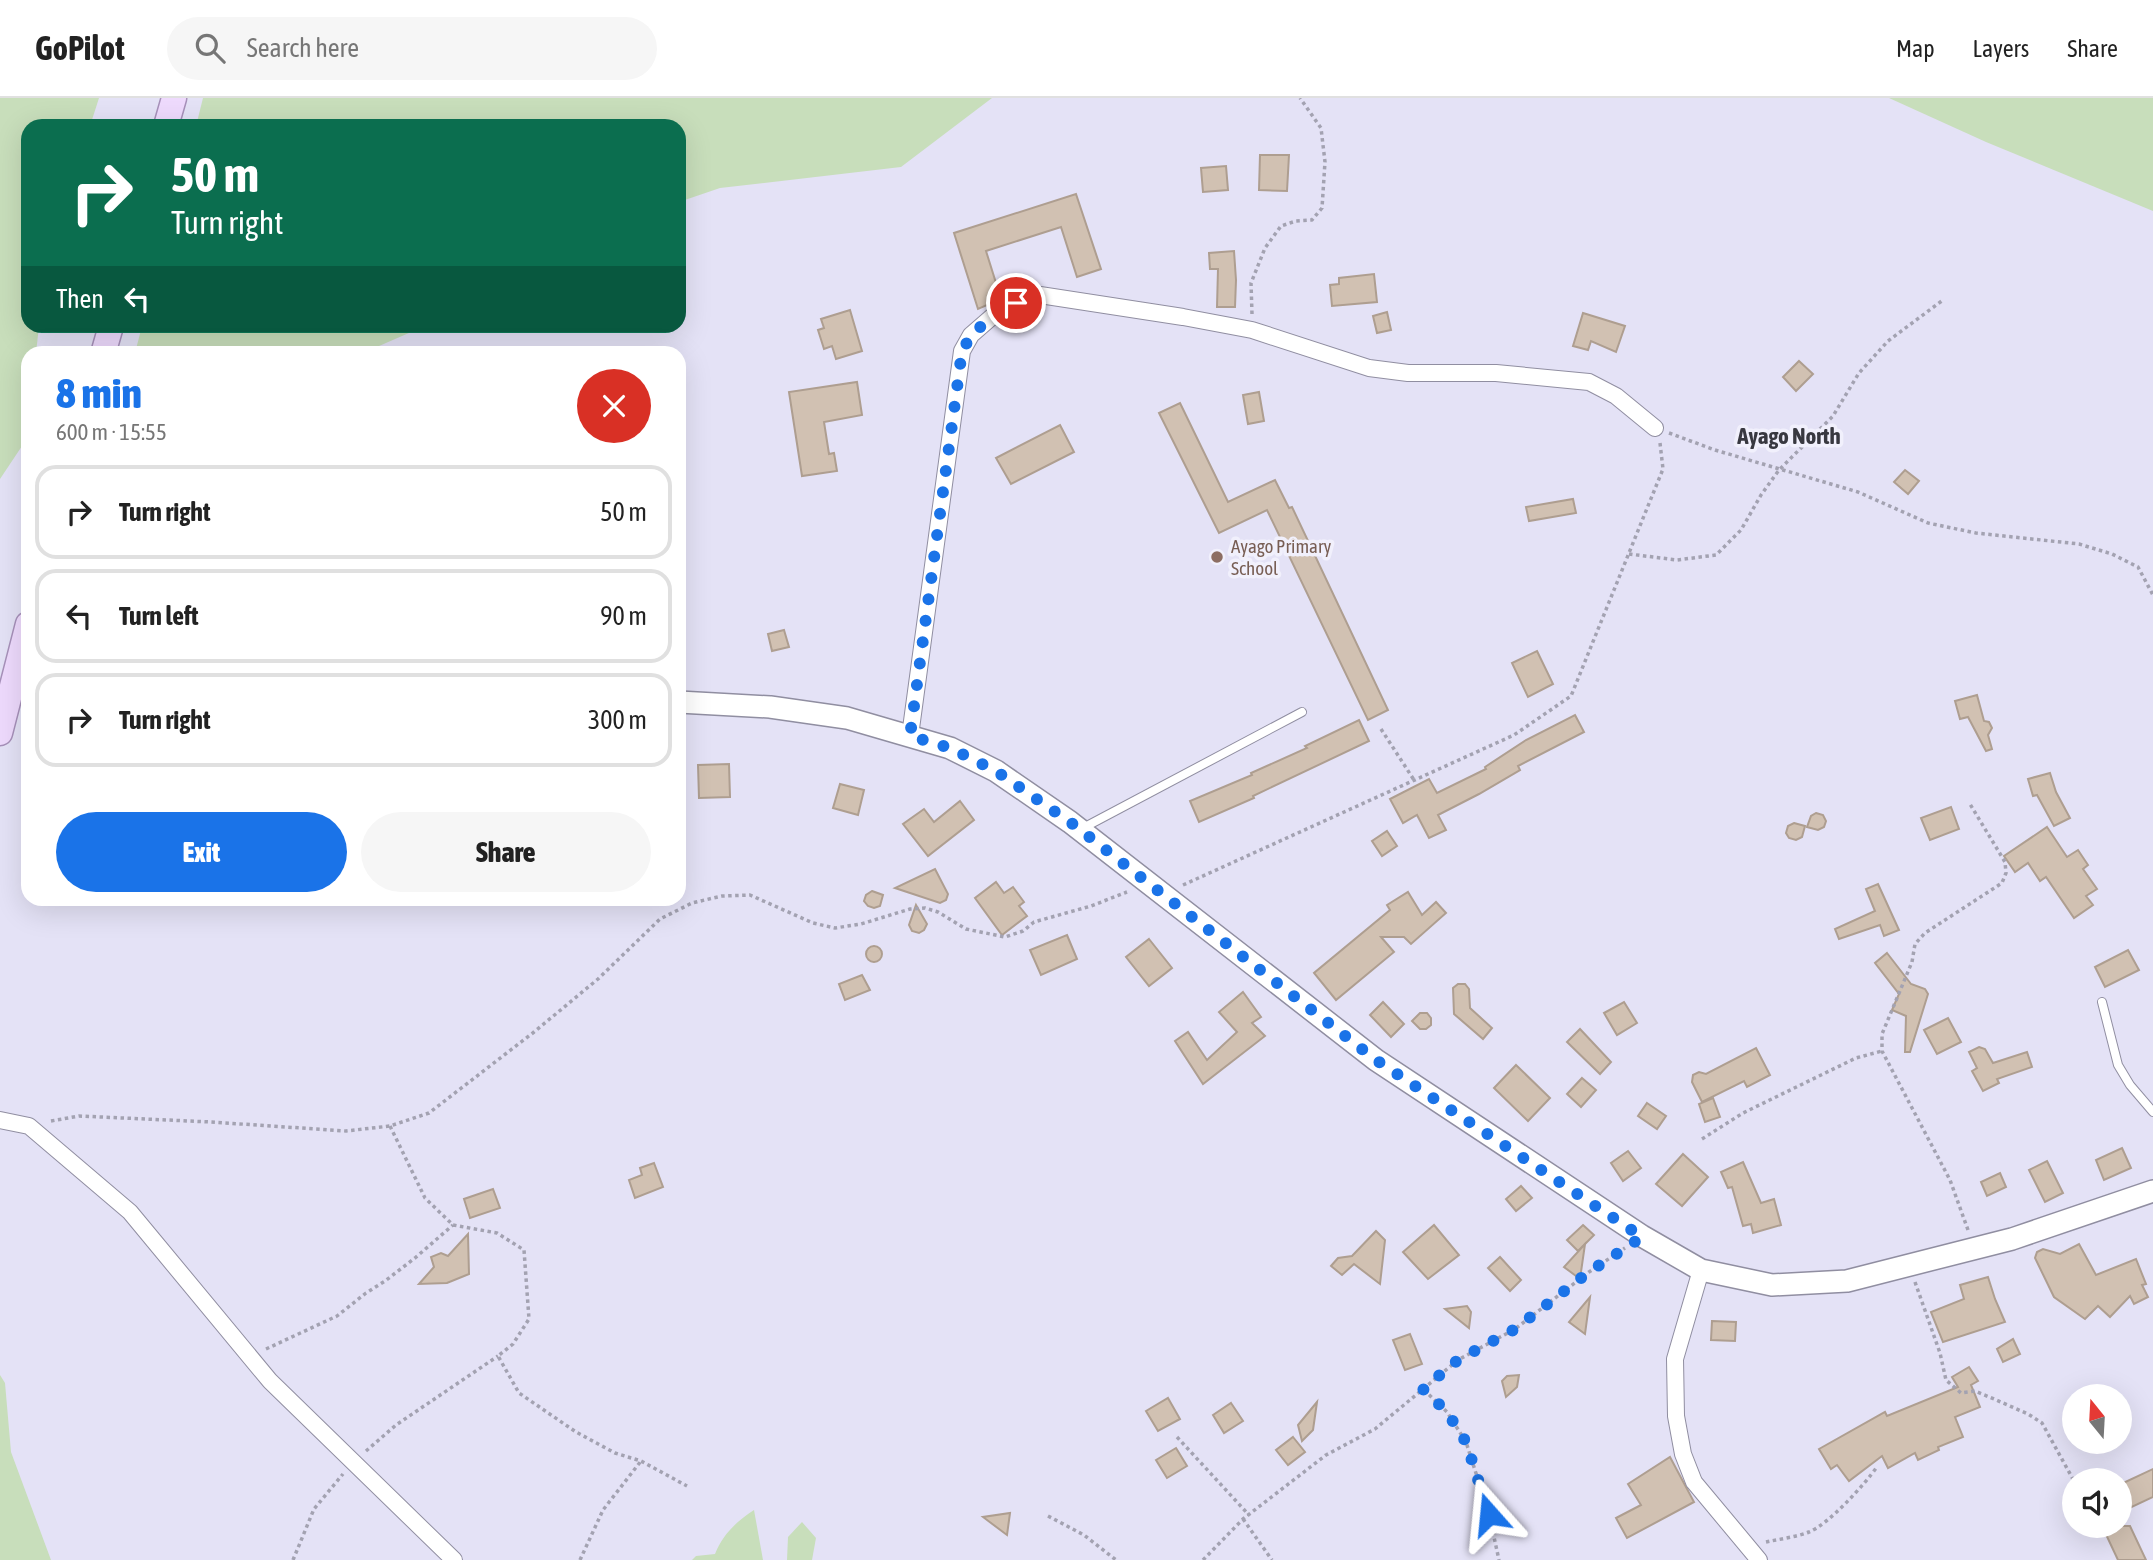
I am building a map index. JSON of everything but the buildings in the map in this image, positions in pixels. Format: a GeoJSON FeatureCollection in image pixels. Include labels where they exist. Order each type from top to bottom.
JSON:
{"type":"FeatureCollection","features":[{"type":"Feature","properties":{"kind":"main road"},"geometry":{"type":"LineString","coordinates":[[168,119],[174,98]]}},
{"type":"Feature","properties":{"kind":"main road"},"geometry":{"type":"LineString","coordinates":[[0,733],[18,694],[21,673]]}},
{"type":"Feature","properties":{"kind":"street"},"geometry":{"type":"LineString","coordinates":[[910,736],[962,351],[971,335],[994,315],[1016,303],[1040,295],[1252,330],[1369,368],[1408,373],[1496,373],[1589,382],[1616,396],[1655,428]]}},
{"type":"Feature","properties":{"kind":"street"},"geometry":{"type":"LineString","coordinates":[[686,702],[770,707],[848,718],[950,748],[996,771],[1080,830],[1376,1060],[1642,1237],[1701,1270],[1772,1285],[1847,1281],[2012,1239],[2153,1191]]}},
{"type":"Feature","properties":{"kind":"street"},"geometry":{"type":"LineString","coordinates":[[0,1120],[29,1126],[130,1212],[270,1381],[454,1560]]}},
{"type":"Feature","properties":{"kind":"street"},"geometry":{"type":"LineString","coordinates":[[1701,1270],[1675,1359],[1676,1416],[1683,1454],[1694,1482],[1759,1560]]}},
{"type":"Feature","properties":{"kind":"lane"},"geometry":{"type":"LineString","coordinates":[[1080,830],[1302,712]]}},
{"type":"Feature","properties":{"kind":"lane"},"geometry":{"type":"LineString","coordinates":[[2102,1002],[2118,1065],[2130,1085],[2153,1112]]}},
{"type":"Feature","properties":{"kind":"path"},"geometry":{"type":"LineString","coordinates":[[1252,330],[1251,283],[1265,248],[1280,226],[1312,220],[1322,208],[1325,162],[1321,128],[1300,98]]}},
{"type":"Feature","properties":{"kind":"path"},"geometry":{"type":"LineString","coordinates":[[1629,554],[1677,560],[1716,555],[1741,530],[1779,470],[1832,416],[1859,373],[1888,341],[1943,300]]}},
{"type":"Feature","properties":{"kind":"path"},"geometry":{"type":"LineString","coordinates":[[1655,428],[1715,450],[1858,492],[1928,523],[1976,533],[2079,544],[2112,554],[2138,568],[2153,595]]}},
{"type":"Feature","properties":{"kind":"path"},"geometry":{"type":"LineString","coordinates":[[1163,894],[1514,735],[1571,696],[1663,469],[1663,456],[1655,428]]}},
{"type":"Feature","properties":{"kind":"path"},"geometry":{"type":"LineString","coordinates":[[1381,729],[1414,780]]}},
{"type":"Feature","properties":{"kind":"path"},"geometry":{"type":"LineString","coordinates":[[1970,804],[2005,862],[2006,873],[2002,883],[1925,933],[1915,944],[1912,962],[1882,1034],[1882,1051],[1950,1180],[1975,1248]]}},
{"type":"Feature","properties":{"kind":"path"},"geometry":{"type":"LineString","coordinates":[[29,1126],[79,1116],[346,1131],[390,1126],[429,1113],[598,979],[660,919],[692,903],[722,896],[750,895],[813,923],[835,928],[861,924],[910,909],[925,908],[938,912],[966,929],[1005,937],[1023,931],[1034,922],[1091,906],[1127,892],[1145,880]]}},
{"type":"Feature","properties":{"kind":"path"},"geometry":{"type":"LineString","coordinates":[[1702,1139],[1743,1113],[1856,1058],[1882,1051]]}},
{"type":"Feature","properties":{"kind":"path"},"geometry":{"type":"LineString","coordinates":[[293,1560],[314,1509],[353,1462],[396,1425],[513,1344],[529,1319],[524,1250],[498,1233],[453,1225],[425,1199],[390,1126]]}},
{"type":"Feature","properties":{"kind":"path"},"geometry":{"type":"LineString","coordinates":[[250,1357],[337,1316],[415,1258],[453,1225]]}},
{"type":"Feature","properties":{"kind":"path"},"geometry":{"type":"LineString","coordinates":[[1203,1560],[1243,1519],[1326,1455],[1375,1429],[1458,1360],[1515,1329],[1589,1272],[1642,1237]]}},
{"type":"Feature","properties":{"kind":"path"},"geometry":{"type":"LineString","coordinates":[[1909,1265],[1940,1353],[1946,1380],[1961,1393],[1975,1391],[2042,1423],[2067,1468]]}},
{"type":"Feature","properties":{"kind":"path"},"geometry":{"type":"LineString","coordinates":[[498,1356],[519,1393],[576,1432],[615,1453],[641,1461],[687,1486]]}},
{"type":"Feature","properties":{"kind":"path"},"geometry":{"type":"LineString","coordinates":[[1423,1389],[1447,1412],[1466,1442],[1489,1514],[1499,1560]]}},
{"type":"Feature","properties":{"kind":"path"},"geometry":{"type":"LineString","coordinates":[[1177,1437],[1250,1515]]}},
{"type":"Feature","properties":{"kind":"path"},"geometry":{"type":"LineString","coordinates":[[580,1560],[603,1510],[641,1461]]}},
{"type":"Feature","properties":{"kind":"path"},"geometry":{"type":"LineString","coordinates":[[1748,1547],[1811,1531],[1833,1515],[1877,1467]]}},
{"type":"Feature","properties":{"kind":"path"},"geometry":{"type":"LineString","coordinates":[[1048,1516],[1084,1535],[1116,1560]]}},
{"type":"Feature","properties":{"kind":"path"},"geometry":{"type":"LineString","coordinates":[[1243,1519],[1272,1560]]}},
{"type":"Feature","properties":{"kind":"green space"},"geometry":{"type":"Polygon","coordinates":[[[0,98],[99,98],[92,119],[21,119],[21,333],[38,333],[37,346],[21,346],[21,448],[0,479],[0,98]]]}},
{"type":"Feature","properties":{"kind":"green space"},"geometry":{"type":"Polygon","coordinates":[[[203,98],[992,98],[901,167],[720,188],[686,200],[686,119],[198,119],[203,98]]]}},
{"type":"Feature","properties":{"kind":"green space"},"geometry":{"type":"Polygon","coordinates":[[[1889,98],[2153,98],[2153,211],[1986,142],[1889,98]]]}},
{"type":"Feature","properties":{"kind":"green space"},"geometry":{"type":"Polygon","coordinates":[[[140,333],[409,333],[379,346],[137,346],[140,333]]]}},
{"type":"Feature","properties":{"kind":"green space"},"geometry":{"type":"Polygon","coordinates":[[[0,1375],[5,1383],[11,1452],[51,1560],[0,1560],[0,1375]]]}},
{"type":"Feature","properties":{"kind":"green space"},"geometry":{"type":"Polygon","coordinates":[[[754,1510],[763,1560],[692,1560],[696,1556],[715,1554],[731,1529],[754,1510]]]}},
{"type":"Feature","properties":{"kind":"green space"},"geometry":{"type":"Polygon","coordinates":[[[802,1522],[816,1538],[812,1560],[787,1560],[788,1537],[802,1522]]]}},
{"type":"Feature","properties":{"kind":"place","name":"Ayago Primary School"},"geometry":{"type":"Point","coordinates":[1217,557]}},
{"type":"Feature","properties":{"kind":"district","name":"Ayago North"},"geometry":{"type":"Point","coordinates":[1789,436]}},
{"type":"Feature","properties":{"kind":"route"},"geometry":{"type":"LineString","coordinates":[[1016,303],[994,315],[971,335],[962,351],[910,736],[950,748],[996,771],[1070,822],[1376,1060],[1642,1237],[1589,1272],[1515,1329],[1458,1360],[1423,1389],[1447,1412],[1466,1442],[1489,1514]]}}]}
